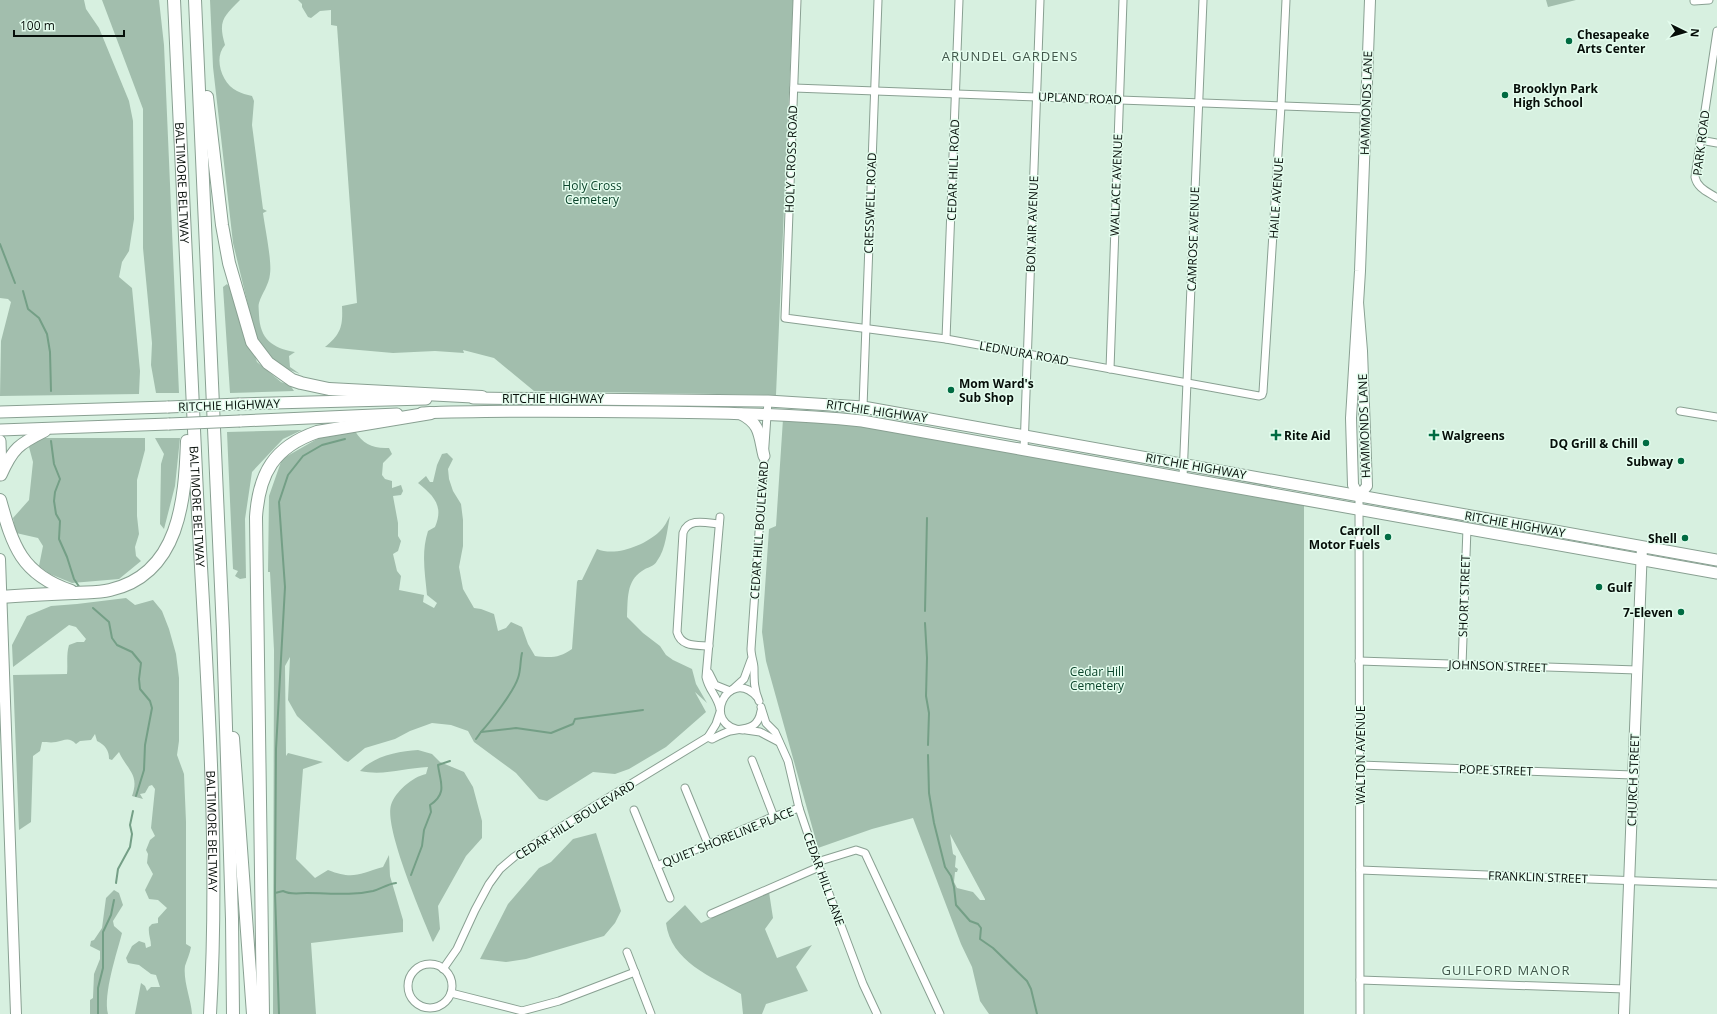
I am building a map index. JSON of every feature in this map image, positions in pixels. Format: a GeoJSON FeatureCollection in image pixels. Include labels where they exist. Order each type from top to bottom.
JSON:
{"type":"FeatureCollection","features":[{"type":"Feature","properties":{"kind":"highway"},"geometry":{"type":"LineString","coordinates":[[168,0],[178,66]]}},
{"type":"Feature","properties":{"kind":"highway","name":"BALTIMORE BELTWAY"},"geometry":{"type":"LineString","coordinates":[[174,0],[211,796],[213,917],[212,983],[209,1014]]}},
{"type":"Feature","properties":{"kind":"highway"},"geometry":{"type":"LineString","coordinates":[[195,3],[222,225],[229,263],[246,326],[252,342],[259,353],[279,372],[301,383],[314,386],[367,392],[482,397]]}},
{"type":"Feature","properties":{"kind":"highway","name":"BALTIMORE BELTWAY"},"geometry":{"type":"LineString","coordinates":[[195,3],[223,631],[232,919],[233,1014]]}},
{"type":"Feature","properties":{"kind":"highway"},"geometry":{"type":"LineString","coordinates":[[1,597],[95,593],[123,586],[147,572],[167,548],[180,513],[185,480],[190,366]]}},
{"type":"Feature","properties":{"kind":"highway"},"geometry":{"type":"LineString","coordinates":[[263,1014],[256,517],[260,486],[266,471],[276,456],[293,442],[303,437],[332,430],[431,413]]}},
{"type":"Feature","properties":{"kind":"highway"},"geometry":{"type":"LineString","coordinates":[[0,500],[9,532],[21,557],[30,567],[50,583],[75,593]]}},
{"type":"Feature","properties":{"kind":"highway"},"geometry":{"type":"LineString","coordinates":[[223,631],[236,764],[253,1014]]}},
{"type":"Feature","properties":{"kind":"main road","name":"RITCHIE HIGHWAY"},"geometry":{"type":"LineString","coordinates":[[0,412],[482,397],[768,401],[863,407],[1024,434],[1717,560]]}},
{"type":"Feature","properties":{"kind":"main road","name":"RITCHIE HIGHWAY"},"geometry":{"type":"LineString","coordinates":[[0,430],[431,413],[555,411],[740,414],[862,421],[1717,573]]}},
{"type":"Feature","properties":{"kind":"main road"},"geometry":{"type":"LineString","coordinates":[[740,414],[751,419],[757,426],[764,456]]}},
{"type":"Feature","properties":{"kind":"main road"},"geometry":{"type":"LineString","coordinates":[[1,478],[12,453],[18,446],[48,429]]}},
{"type":"Feature","properties":{"kind":"main road"},"geometry":{"type":"LineString","coordinates":[[0,441],[1,478]]}},
{"type":"Feature","properties":{"kind":"street","name":"HOLY CROSS ROAD"},"geometry":{"type":"LineString","coordinates":[[784,318],[797,0]]}},
{"type":"Feature","properties":{"kind":"street","name":"CRESSWELL ROAD"},"geometry":{"type":"LineString","coordinates":[[863,407],[878,0]]}},
{"type":"Feature","properties":{"kind":"street","name":"CEDAR HILL ROAD"},"geometry":{"type":"LineString","coordinates":[[946,339],[959,0]]}},
{"type":"Feature","properties":{"kind":"street","name":"BON AIR AVENUE"},"geometry":{"type":"LineString","coordinates":[[1024,449],[1040,0]]}},
{"type":"Feature","properties":{"kind":"street","name":"WALLACE AVENUE"},"geometry":{"type":"LineString","coordinates":[[1110,369],[1123,0]]}},
{"type":"Feature","properties":{"kind":"street","name":"CAMROSE AVENUE"},"geometry":{"type":"LineString","coordinates":[[1183,477],[1203,0]]}},
{"type":"Feature","properties":{"kind":"street","name":"HAILE AVENUE"},"geometry":{"type":"LineString","coordinates":[[1262,395],[1281,106],[1286,0]]}},
{"type":"Feature","properties":{"kind":"street","name":"HAMMONDS LANE"},"geometry":{"type":"LineString","coordinates":[[1358,302],[1367,486],[1359,496],[1353,485],[1351,418],[1358,302],[1370,0]]}},
{"type":"Feature","properties":{"kind":"street"},"geometry":{"type":"LineString","coordinates":[[1694,1],[1709,0]]}},
{"type":"Feature","properties":{"kind":"street","name":"PARK ROAD"},"geometry":{"type":"LineString","coordinates":[[1717,30],[1696,166],[1696,183],[1717,198]]}},
{"type":"Feature","properties":{"kind":"street","name":"UPLAND ROAD"},"geometry":{"type":"LineString","coordinates":[[794,88],[1365,109]]}},
{"type":"Feature","properties":{"kind":"street"},"geometry":{"type":"LineString","coordinates":[[1700,140],[1717,143]]}},
{"type":"Feature","properties":{"kind":"street","name":"LEDNURA ROAD"},"geometry":{"type":"LineString","coordinates":[[784,318],[946,339],[1187,383],[1262,395]]}},
{"type":"Feature","properties":{"kind":"street"},"geometry":{"type":"LineString","coordinates":[[1354,371],[1358,379],[1360,409],[1364,417]]}},
{"type":"Feature","properties":{"kind":"street","name":"CEDAR HILL BOULEVARD"},"geometry":{"type":"LineString","coordinates":[[444,969],[457,949],[489,884],[500,869],[514,857],[543,838],[708,737],[716,724],[722,699],[744,679],[751,660],[768,401]]}},
{"type":"Feature","properties":{"kind":"street"},"geometry":{"type":"LineString","coordinates":[[1680,411],[1717,417]]}},
{"type":"Feature","properties":{"kind":"street"},"geometry":{"type":"LineString","coordinates":[[1351,418],[1358,424],[1361,442],[1365,446]]}},
{"type":"Feature","properties":{"kind":"street","name":"WALTON AVENUE"},"geometry":{"type":"LineString","coordinates":[[1359,496],[1360,1014]]}},
{"type":"Feature","properties":{"kind":"street"},"geometry":{"type":"LineString","coordinates":[[709,646],[686,644],[678,637],[677,632],[683,533],[686,526],[692,522],[719,520],[709,646],[706,677],[709,688],[717,699],[723,720],[730,727],[760,732],[778,742]]}},
{"type":"Feature","properties":{"kind":"street","name":"SHORT STREET"},"geometry":{"type":"LineString","coordinates":[[1462,664],[1467,528]]}},
{"type":"Feature","properties":{"kind":"street","name":"CHURCH STREET"},"geometry":{"type":"LineString","coordinates":[[1624,1014],[1642,547]]}},
{"type":"Feature","properties":{"kind":"street"},"geometry":{"type":"LineString","coordinates":[[0,559],[16,1014]]}},
{"type":"Feature","properties":{"kind":"street","name":"CEDAR HILL BOULEVARD"},"geometry":{"type":"LineString","coordinates":[[751,660],[754,666],[754,684],[760,704]]}},
{"type":"Feature","properties":{"kind":"street","name":"JOHNSON STREET"},"geometry":{"type":"LineString","coordinates":[[1359,661],[1637,670]]}},
{"type":"Feature","properties":{"kind":"street"},"geometry":{"type":"LineString","coordinates":[[707,667],[714,684],[731,690],[748,690],[760,704],[758,720],[752,727],[744,730]]}},
{"type":"Feature","properties":{"kind":"street","name":"CEDAR HILL LANE"},"geometry":{"type":"LineString","coordinates":[[760,704],[766,723],[775,732],[778,742],[788,761],[799,808],[818,865],[863,984],[877,1014]]}},
{"type":"Feature","properties":{"kind":"street","name":"CEDAR HILL BOULEVARD"},"geometry":{"type":"LineString","coordinates":[[708,737],[712,739],[728,732],[744,730]]}},
{"type":"Feature","properties":{"kind":"street"},"geometry":{"type":"LineString","coordinates":[[752,760],[774,817]]}},
{"type":"Feature","properties":{"kind":"street","name":"POPE STREET"},"geometry":{"type":"LineString","coordinates":[[1360,765],[1633,775]]}},
{"type":"Feature","properties":{"kind":"street"},"geometry":{"type":"LineString","coordinates":[[685,788],[708,844]]}},
{"type":"Feature","properties":{"kind":"street","name":"QUIET SHORELINE PLACE"},"geometry":{"type":"LineString","coordinates":[[657,866],[799,808]]}},
{"type":"Feature","properties":{"kind":"street"},"geometry":{"type":"LineString","coordinates":[[634,810],[670,898]]}},
{"type":"Feature","properties":{"kind":"street"},"geometry":{"type":"LineString","coordinates":[[711,914],[818,865],[856,850],[865,853],[940,1014]]}},
{"type":"Feature","properties":{"kind":"street","name":"FRANKLIN STREET"},"geometry":{"type":"LineString","coordinates":[[1360,870],[1717,884]]}},
{"type":"Feature","properties":{"kind":"street"},"geometry":{"type":"LineString","coordinates":[[627,952],[651,1014]]}},
{"type":"Feature","properties":{"kind":"street"},"geometry":{"type":"LineString","coordinates":[[428,964],[444,969],[450,977],[452,984],[451,993],[445,1003],[439,1007],[432,1009],[421,1006],[410,996],[408,989],[411,975],[421,966],[428,964]]}},
{"type":"Feature","properties":{"kind":"street"},"geometry":{"type":"LineString","coordinates":[[451,993],[522,1013],[559,1001],[635,972]]}},
{"type":"Feature","properties":{"kind":"street"},"geometry":{"type":"LineString","coordinates":[[1360,980],[1625,989]]}},
{"type":"Feature","properties":{"kind":"street"},"geometry":{"type":"LineString","coordinates":[[417,1014],[421,1006]]}},
{"type":"Feature","properties":{"kind":"green space"},"geometry":{"type":"Polygon","coordinates":[[[0,0],[84,0],[86,9],[99,28],[129,101],[133,121],[134,219],[129,251],[122,262],[119,277],[132,288],[140,371],[139,394],[0,396],[1,341],[11,302],[8,299],[0,298],[0,0]]]}},
{"type":"Feature","properties":{"kind":"green space"},"geometry":{"type":"Polygon","coordinates":[[[102,0],[159,0],[164,45],[179,393],[156,393],[151,365],[152,343],[143,248],[143,109],[102,0]]]}},
{"type":"Feature","properties":{"kind":"green space"},"geometry":{"type":"Polygon","coordinates":[[[210,0],[240,0],[226,15],[222,25],[225,45],[221,50],[220,63],[223,77],[227,83],[237,91],[252,96],[254,101],[252,125],[263,209],[267,211],[263,213],[270,268],[268,282],[259,304],[260,323],[265,336],[269,341],[280,348],[295,352],[289,356],[290,367],[300,374],[274,364],[256,338],[233,243],[213,67],[210,0]]]}},
{"type":"Feature","properties":{"kind":"green space","name":"Holy Cross Cemetery"},"geometry":{"type":"Polygon","coordinates":[[[298,0],[793,0],[776,395],[534,391],[494,358],[463,350],[464,353],[435,351],[393,353],[325,347],[338,334],[342,319],[342,306],[357,303],[337,26],[331,25],[331,10],[320,11],[311,18],[308,17],[302,7],[302,4],[298,0]]]}},
{"type":"Feature","properties":{"kind":"green space"},"geometry":{"type":"Polygon","coordinates":[[[1546,0],[1576,0],[1548,7],[1546,0]]]}},
{"type":"Feature","properties":{"kind":"green space"},"geometry":{"type":"Polygon","coordinates":[[[227,284],[231,289],[257,362],[281,382],[290,385],[294,391],[230,393],[223,287],[227,284]]]}},
{"type":"Feature","properties":{"kind":"green space","name":"Cedar Hill Cemetery"},"geometry":{"type":"Polygon","coordinates":[[[783,419],[861,425],[1304,505],[1304,1014],[989,1014],[980,1001],[972,967],[961,944],[913,818],[872,829],[818,848],[766,661],[762,632],[769,529],[776,526],[783,419]],[[950,834],[953,854],[956,856],[955,867],[958,869],[957,872],[955,872],[954,882],[957,888],[973,892],[980,900],[985,899],[950,834]]]}},
{"type":"Feature","properties":{"kind":"green space"},"geometry":{"type":"Polygon","coordinates":[[[302,430],[283,439],[252,472],[245,519],[246,578],[240,579],[235,576],[238,571],[233,569],[227,432],[302,430]]]}},
{"type":"Feature","properties":{"kind":"green space"},"geometry":{"type":"Polygon","coordinates":[[[355,431],[361,439],[369,445],[378,448],[389,448],[392,454],[383,463],[382,475],[385,479],[392,481],[392,488],[401,485],[403,491],[401,495],[393,496],[398,523],[398,536],[401,541],[398,551],[393,554],[397,571],[401,576],[399,590],[424,595],[423,602],[434,608],[437,603],[427,595],[424,555],[428,531],[435,527],[438,520],[438,507],[429,492],[418,483],[426,476],[430,482],[433,482],[437,465],[442,454],[447,453],[453,459],[448,469],[449,479],[453,491],[461,504],[463,520],[463,546],[459,567],[463,589],[474,608],[494,614],[498,631],[506,628],[511,622],[522,627],[528,644],[535,656],[555,657],[572,649],[577,582],[578,580],[582,580],[597,549],[613,552],[638,545],[653,537],[661,530],[670,516],[666,539],[656,563],[637,575],[630,585],[627,617],[643,633],[660,646],[666,655],[692,669],[696,684],[707,703],[695,692],[706,712],[666,747],[629,769],[615,774],[593,772],[547,801],[539,799],[516,773],[474,742],[468,731],[451,725],[432,723],[410,731],[395,739],[365,748],[348,762],[344,760],[297,716],[288,700],[290,657],[285,666],[286,756],[288,753],[323,762],[303,769],[296,859],[315,878],[328,870],[344,875],[356,875],[368,872],[383,867],[389,855],[390,876],[403,920],[403,932],[311,943],[316,1014],[273,1014],[274,650],[270,572],[268,572],[269,496],[282,459],[324,435],[355,431]]]}},
{"type":"Feature","properties":{"kind":"green space"},"geometry":{"type":"Polygon","coordinates":[[[41,438],[145,438],[145,450],[137,480],[137,516],[139,534],[135,547],[136,556],[141,561],[119,579],[72,583],[50,574],[39,566],[43,546],[38,538],[16,533],[13,518],[29,500],[33,462],[29,447],[41,438]]]}},
{"type":"Feature","properties":{"kind":"green space"},"geometry":{"type":"Polygon","coordinates":[[[155,438],[180,438],[175,486],[164,529],[160,524],[161,464],[164,454],[155,438]]]}},
{"type":"Feature","properties":{"kind":"green space"},"geometry":{"type":"Polygon","coordinates":[[[126,598],[135,605],[153,600],[162,611],[176,654],[179,678],[179,741],[177,755],[184,774],[186,822],[186,944],[191,947],[185,966],[185,972],[192,1014],[135,1014],[141,983],[145,986],[147,991],[151,987],[160,987],[156,975],[151,974],[139,965],[128,963],[126,958],[132,946],[139,941],[145,943],[146,948],[151,946],[149,927],[152,924],[158,923],[158,918],[167,908],[158,900],[149,899],[145,890],[153,874],[147,863],[148,854],[146,850],[150,840],[155,836],[151,828],[155,789],[152,785],[149,786],[145,793],[140,794],[143,799],[132,796],[134,789],[134,777],[132,772],[119,752],[112,760],[109,759],[107,750],[97,741],[95,734],[91,740],[80,741],[76,744],[71,740],[42,742],[40,751],[33,756],[31,822],[19,830],[13,675],[67,674],[67,656],[69,645],[77,642],[84,642],[86,639],[76,627],[69,625],[13,667],[12,645],[27,616],[51,606],[126,598]]]}},
{"type":"Feature","properties":{"kind":"green space"},"geometry":{"type":"Polygon","coordinates":[[[418,750],[432,754],[440,762],[464,772],[473,787],[482,821],[482,838],[466,856],[438,906],[440,929],[433,942],[413,894],[393,833],[390,817],[391,805],[396,795],[415,778],[426,774],[428,767],[378,773],[360,771],[372,762],[387,755],[418,750]]]}},
{"type":"Feature","properties":{"kind":"green space"},"geometry":{"type":"Polygon","coordinates":[[[596,833],[621,911],[615,923],[604,936],[526,959],[506,962],[480,959],[508,904],[539,868],[551,862],[573,839],[596,833]]]}},
{"type":"Feature","properties":{"kind":"green space"},"geometry":{"type":"Polygon","coordinates":[[[114,890],[119,893],[123,905],[113,921],[114,926],[122,933],[107,996],[108,1014],[90,1014],[90,1000],[93,998],[94,974],[100,959],[100,951],[90,946],[91,941],[94,940],[102,928],[106,898],[114,890]]]}},
{"type":"Feature","properties":{"kind":"green space"},"geometry":{"type":"Polygon","coordinates":[[[769,892],[773,918],[765,929],[777,958],[812,945],[796,967],[808,991],[766,1004],[762,1014],[743,1014],[741,994],[705,974],[684,958],[669,937],[666,923],[685,905],[701,923],[769,892]]]}},
{"type":"Feature","properties":{"kind":"waterway"},"geometry":{"type":"LineString","coordinates":[[0,244],[15,283]]}},
{"type":"Feature","properties":{"kind":"waterway"},"geometry":{"type":"LineString","coordinates":[[23,291],[28,309],[39,318],[47,334],[50,352],[51,391]]}},
{"type":"Feature","properties":{"kind":"waterway"},"geometry":{"type":"LineString","coordinates":[[279,1014],[275,893],[276,749],[285,587],[279,502],[288,475],[303,456],[322,445],[345,439]]}},
{"type":"Feature","properties":{"kind":"waterway"},"geometry":{"type":"LineString","coordinates":[[51,441],[54,464],[60,479],[55,492],[54,501],[56,514],[60,521],[59,539],[74,579],[80,588]]}},
{"type":"Feature","properties":{"kind":"waterway"},"geometry":{"type":"LineString","coordinates":[[925,611],[927,518]]}},
{"type":"Feature","properties":{"kind":"waterway"},"geometry":{"type":"LineString","coordinates":[[93,608],[109,622],[112,638],[117,645],[132,652],[141,663],[139,679],[140,689],[150,701],[152,708],[145,745],[144,770],[136,796]]}},
{"type":"Feature","properties":{"kind":"waterway"},"geometry":{"type":"LineString","coordinates":[[925,623],[927,658],[926,696],[929,713],[928,745]]}},
{"type":"Feature","properties":{"kind":"waterway"},"geometry":{"type":"LineString","coordinates":[[481,732],[502,706],[516,684],[520,672],[522,653]]}},
{"type":"Feature","properties":{"kind":"waterway"},"geometry":{"type":"LineString","coordinates":[[476,739],[481,732],[516,728],[551,733],[573,724],[575,719],[643,710]]}},
{"type":"Feature","properties":{"kind":"waterway"},"geometry":{"type":"LineString","coordinates":[[928,755],[929,793],[934,823],[945,867],[951,876],[954,887],[956,905],[970,921],[978,924],[981,928],[980,939],[993,948],[1027,981],[1031,989],[1037,1014]]}},
{"type":"Feature","properties":{"kind":"waterway"},"geometry":{"type":"LineString","coordinates":[[411,875],[422,846],[424,830],[431,812],[430,805],[436,801],[441,792],[442,787],[438,765],[450,761]]}},
{"type":"Feature","properties":{"kind":"waterway"},"geometry":{"type":"LineString","coordinates":[[116,883],[118,869],[130,847],[132,834],[130,825],[133,811]]}},
{"type":"Feature","properties":{"kind":"waterway"},"geometry":{"type":"LineString","coordinates":[[275,893],[283,891],[295,894],[356,893],[373,891],[396,883]]}},
{"type":"Feature","properties":{"kind":"waterway"},"geometry":{"type":"LineString","coordinates":[[98,1014],[98,988],[103,968],[103,932],[111,915],[114,900]]}},
{"type":"Feature","properties":{"kind":"place","name":"Chesapeake Arts Center"},"geometry":{"type":"Point","coordinates":[1569,41]}},
{"type":"Feature","properties":{"kind":"place","name":"Brooklyn Park High School"},"geometry":{"type":"Point","coordinates":[1505,95]}},
{"type":"Feature","properties":{"kind":"place","name":"Mom Ward's Sub Shop"},"geometry":{"type":"Point","coordinates":[951,390]}},
{"type":"Feature","properties":{"kind":"place","name":"Rite Aid"},"geometry":{"type":"Point","coordinates":[1276,435]}},
{"type":"Feature","properties":{"kind":"place","name":"Walgreens"},"geometry":{"type":"Point","coordinates":[1434,435]}},
{"type":"Feature","properties":{"kind":"place","name":"DQ Grill & Chill"},"geometry":{"type":"Point","coordinates":[1646,443]}},
{"type":"Feature","properties":{"kind":"place","name":"Subway"},"geometry":{"type":"Point","coordinates":[1681,461]}},
{"type":"Feature","properties":{"kind":"place","name":"Carroll Motor Fuels"},"geometry":{"type":"Point","coordinates":[1388,537]}},
{"type":"Feature","properties":{"kind":"place","name":"Shell"},"geometry":{"type":"Point","coordinates":[1685,538]}},
{"type":"Feature","properties":{"kind":"place","name":"Gulf"},"geometry":{"type":"Point","coordinates":[1599,587]}},
{"type":"Feature","properties":{"kind":"place","name":"7-Eleven"},"geometry":{"type":"Point","coordinates":[1681,612]}},
{"type":"Feature","properties":{"kind":"district","name":"ARUNDEL GARDENS"},"geometry":{"type":"Point","coordinates":[1010,56]}},
{"type":"Feature","properties":{"kind":"district","name":"GUILFORD MANOR"},"geometry":{"type":"Point","coordinates":[1506,970]}}]}
